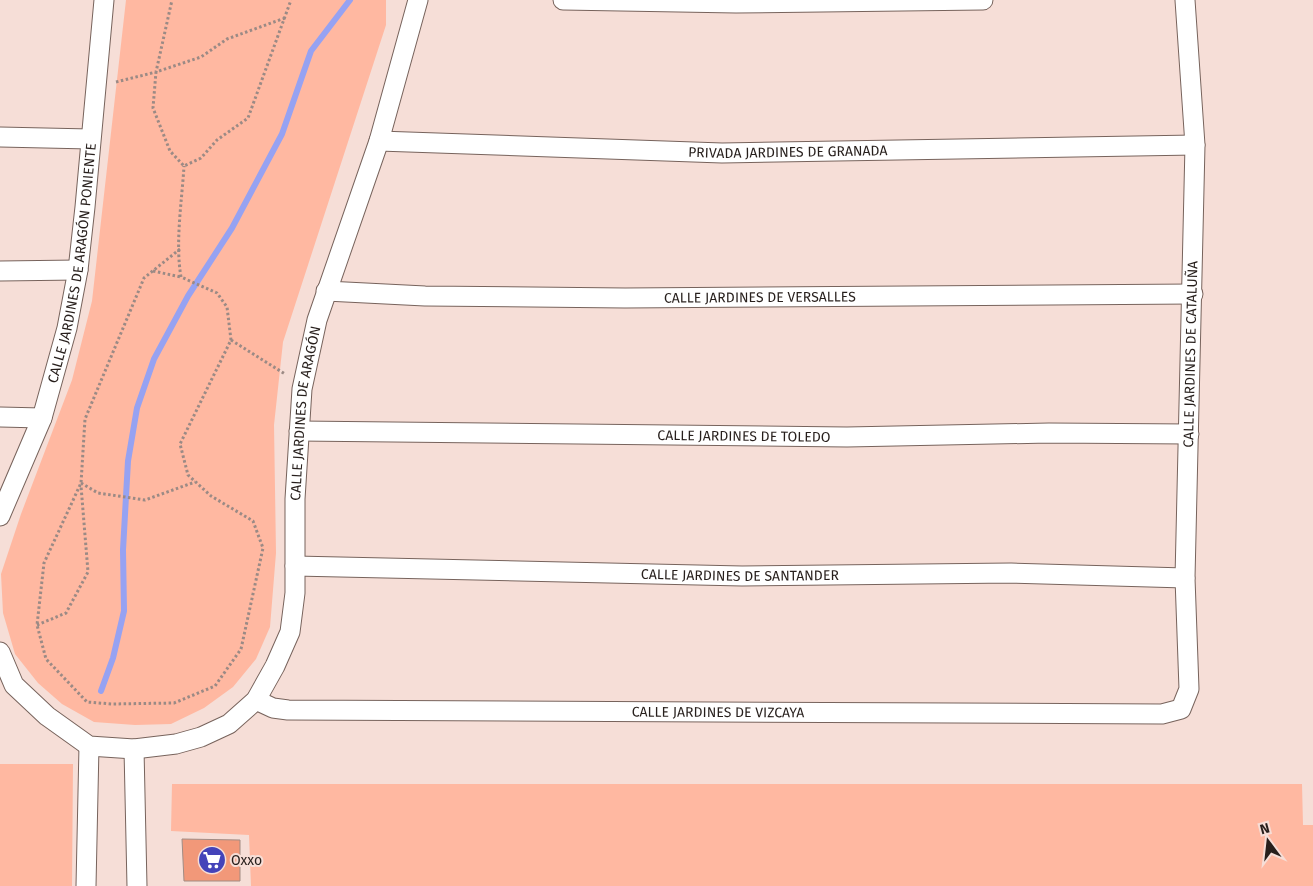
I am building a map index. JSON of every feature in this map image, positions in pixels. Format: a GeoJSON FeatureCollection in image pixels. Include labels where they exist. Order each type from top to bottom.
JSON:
{"type":"FeatureCollection","features":[{"type":"Feature","properties":{"kind":"street","name":"CALLE JARDINES DE ARAGÓN PONIENTE"},"geometry":{"type":"LineString","coordinates":[[0,516],[42,418],[58,367],[78,270],[104,0]]}},
{"type":"Feature","properties":{"kind":"street","name":"CALLE JARDINES DE ARAGÓN"},"geometry":{"type":"LineString","coordinates":[[89,746],[134,749],[176,744],[229,724],[256,700],[275,666],[290,632],[295,593],[299,431],[303,385],[317,320],[379,141],[418,0]]}},
{"type":"Feature","properties":{"kind":"street"},"geometry":{"type":"LineString","coordinates":[[563,0],[736,3],[983,0]]}},
{"type":"Feature","properties":{"kind":"street","name":"CALLE JARDINES DE CATALUÑA"},"geometry":{"type":"LineString","coordinates":[[1181,708],[1189,689],[1185,578],[1195,145],[1185,0]]}},
{"type":"Feature","properties":{"kind":"street"},"geometry":{"type":"LineString","coordinates":[[0,137],[90,139]]}},
{"type":"Feature","properties":{"kind":"street","name":"PRIVADA JARDINES DE GRANADA"},"geometry":{"type":"LineString","coordinates":[[379,141],[722,152],[1195,145]]}},
{"type":"Feature","properties":{"kind":"street"},"geometry":{"type":"LineString","coordinates":[[0,271],[78,270]]}},
{"type":"Feature","properties":{"kind":"street","name":"CALLE JARDINES DE VERSALLES"},"geometry":{"type":"LineString","coordinates":[[326,291],[425,296],[625,298],[1193,294]]}},
{"type":"Feature","properties":{"kind":"street"},"geometry":{"type":"LineString","coordinates":[[0,417],[42,418]]}},
{"type":"Feature","properties":{"kind":"street","name":"CALLE JARDINES DE TOLEDO"},"geometry":{"type":"LineString","coordinates":[[299,431],[847,437],[1048,433],[1189,434]]}},
{"type":"Feature","properties":{"kind":"street","name":"CALLE JARDINES DE SANTANDER"},"geometry":{"type":"LineString","coordinates":[[295,566],[742,576],[1011,573],[1185,578]]}},
{"type":"Feature","properties":{"kind":"street"},"geometry":{"type":"LineString","coordinates":[[0,652],[7,686],[89,746],[86,886]]}},
{"type":"Feature","properties":{"kind":"street","name":"CALLE JARDINES DE VIZCAYA"},"geometry":{"type":"LineString","coordinates":[[256,700],[273,708],[288,710],[1162,714],[1181,708]]}},
{"type":"Feature","properties":{"kind":"street"},"geometry":{"type":"LineString","coordinates":[[134,749],[137,886]]}},
{"type":"Feature","properties":{"kind":"path"},"geometry":{"type":"LineString","coordinates":[[172,0],[156,72],[153,108],[170,151],[184,166],[180,249],[182,277]]}},
{"type":"Feature","properties":{"kind":"path"},"geometry":{"type":"LineString","coordinates":[[184,166],[201,158],[216,140],[248,118],[291,0]]}},
{"type":"Feature","properties":{"kind":"path"},"geometry":{"type":"LineString","coordinates":[[96,87],[156,72],[201,56],[227,39],[284,18]]}},
{"type":"Feature","properties":{"kind":"path"},"geometry":{"type":"LineString","coordinates":[[37,625],[66,614],[88,572],[81,483],[85,419],[144,278],[180,249]]}},
{"type":"Feature","properties":{"kind":"path"},"geometry":{"type":"LineString","coordinates":[[81,483],[44,563],[37,625],[46,659],[87,702],[112,704],[174,703],[215,686],[241,649],[263,548],[253,521],[211,496],[188,475],[180,444],[231,340],[226,307],[217,293],[210,289],[182,277],[153,271]]}},
{"type":"Feature","properties":{"kind":"path"},"geometry":{"type":"LineString","coordinates":[[231,340],[303,385]]}},
{"type":"Feature","properties":{"kind":"path"},"geometry":{"type":"LineString","coordinates":[[81,483],[98,492],[145,500],[195,482]]}},
{"type":"Feature","properties":{"kind":"shaded area"},"geometry":{"type":"Polygon","coordinates":[[[126,0],[386,0],[386,25],[283,342],[274,425],[276,553],[270,627],[256,659],[233,687],[204,708],[171,724],[135,725],[94,722],[62,704],[38,683],[15,654],[3,613],[1,574],[21,514],[72,380],[92,301],[126,0]]]}},
{"type":"Feature","properties":{"kind":"shaded area"},"geometry":{"type":"Polygon","coordinates":[[[0,764],[73,764],[72,886],[0,886],[0,764]]]}},
{"type":"Feature","properties":{"kind":"shaded area"},"geometry":{"type":"Polygon","coordinates":[[[172,784],[1302,784],[1303,825],[1313,825],[1313,886],[251,886],[249,835],[171,831],[172,784]]]}},
{"type":"Feature","properties":{"kind":"building","name":"Oxxo"},"geometry":{"type":"Polygon","coordinates":[[[182,839],[240,840],[240,881],[184,881],[182,839]]]}},
{"type":"Feature","properties":{"kind":"waterway"},"geometry":{"type":"LineString","coordinates":[[101,691],[113,658],[124,611],[123,550],[128,461],[137,408],[154,359],[188,296],[232,228],[282,134],[311,51],[350,0]]}},
{"type":"Feature","properties":{"kind":"place","name":"Oxxo"},"geometry":{"type":"Point","coordinates":[212,860]}}]}
